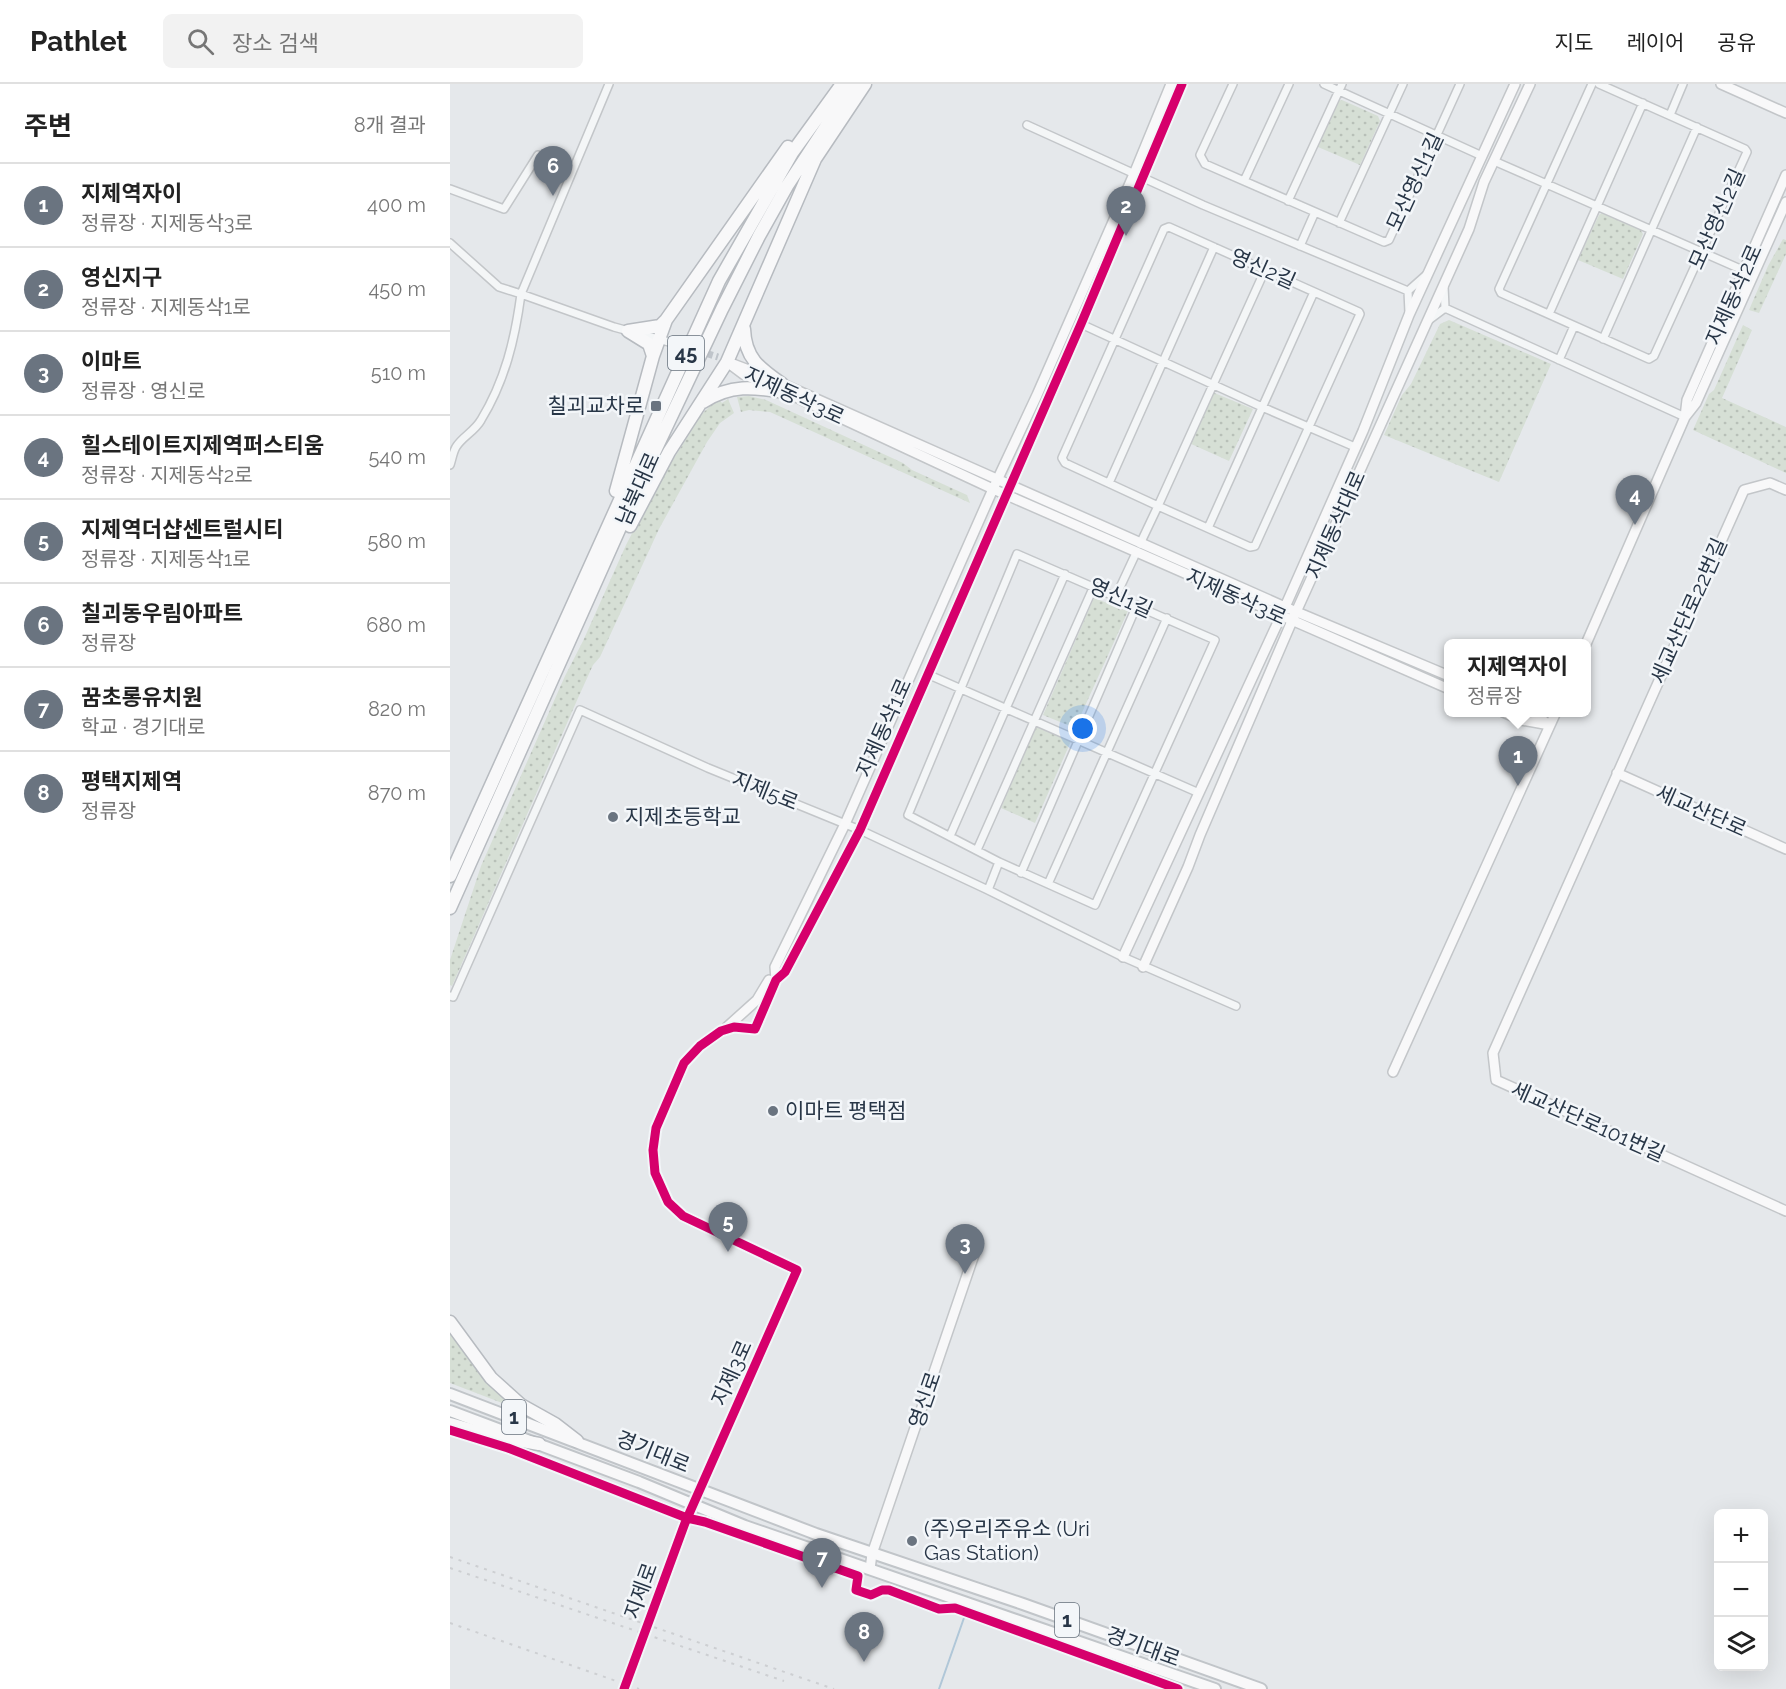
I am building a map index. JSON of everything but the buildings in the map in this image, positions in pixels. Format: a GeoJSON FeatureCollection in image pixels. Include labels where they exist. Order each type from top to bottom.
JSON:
{"type":"FeatureCollection","features":[{"type":"Feature","properties":{"kind":"highway"},"geometry":{"type":"LineString","coordinates":[[628,331],[660,326],[666,320],[834,84]]}},
{"type":"Feature","properties":{"kind":"highway","name":"남북대로"},"geometry":{"type":"LineString","coordinates":[[450,876],[719,281],[792,153],[842,84]]}},
{"type":"Feature","properties":{"kind":"highway","name":"남북대로"},"geometry":{"type":"LineString","coordinates":[[450,908],[578,621],[595,588],[643,476],[740,272],[787,186],[854,84]]}},
{"type":"Feature","properties":{"kind":"highway"},"geometry":{"type":"LineString","coordinates":[[595,588],[609,568],[669,452],[700,405],[744,324],[815,159],[866,84]]}},
{"type":"Feature","properties":{"kind":"highway"},"geometry":{"type":"LineString","coordinates":[[559,638],[574,591],[618,486],[653,356],[666,320]]}},
{"type":"Feature","properties":{"kind":"highway"},"geometry":{"type":"LineString","coordinates":[[744,324],[748,353],[760,369],[783,388]]}},
{"type":"Feature","properties":{"kind":"highway"},"geometry":{"type":"LineString","coordinates":[[628,331],[649,344],[653,356]]}},
{"type":"Feature","properties":{"kind":"highway"},"geometry":{"type":"LineString","coordinates":[[700,405],[717,393],[734,388],[783,388]]}},
{"type":"Feature","properties":{"kind":"highway"},"geometry":{"type":"LineString","coordinates":[[450,1322],[491,1378],[521,1405],[555,1424],[577,1441]]}},
{"type":"Feature","properties":{"kind":"highway"},"geometry":{"type":"LineString","coordinates":[[450,1424],[489,1436],[539,1444]]}},
{"type":"Feature","properties":{"kind":"main road","name":"경기대로"},"geometry":{"type":"LineString","coordinates":[[450,1394],[872,1554],[1023,1604],[1261,1689]]}},
{"type":"Feature","properties":{"kind":"main road","name":"경기대로"},"geometry":{"type":"LineString","coordinates":[[450,1411],[639,1482],[745,1526],[1215,1689]]}},
{"type":"Feature","properties":{"kind":"street"},"geometry":{"type":"LineString","coordinates":[[450,465],[453,447],[479,424],[494,399],[516,330],[521,294],[609,84]]}},
{"type":"Feature","properties":{"kind":"street","name":"지제동삭1로"},"geometry":{"type":"LineString","coordinates":[[721,1031],[734,1027],[755,1029],[776,980],[776,967],[844,824],[1037,395],[1171,84]]}},
{"type":"Feature","properties":{"kind":"street","name":"지제동삭1로"},"geometry":{"type":"LineString","coordinates":[[776,980],[785,972],[860,830],[1009,484],[1081,324],[1182,84]]}},
{"type":"Feature","properties":{"kind":"street","name":"모산영신1길"},"geometry":{"type":"LineString","coordinates":[[1233,84],[1200,155],[1205,164],[1384,242],[1389,240],[1460,84]]}},
{"type":"Feature","properties":{"kind":"street"},"geometry":{"type":"LineString","coordinates":[[1244,181],[1289,84]]}},
{"type":"Feature","properties":{"kind":"street"},"geometry":{"type":"LineString","coordinates":[[1324,84],[1340,87],[1389,114],[1482,156]]}},
{"type":"Feature","properties":{"kind":"street"},"geometry":{"type":"LineString","coordinates":[[1339,223],[1403,84]]}},
{"type":"Feature","properties":{"kind":"street","name":"지제동삭대로"},"geometry":{"type":"LineString","coordinates":[[1123,957],[1282,612],[1355,447],[1409,315],[1515,84]]}},
{"type":"Feature","properties":{"kind":"street","name":"지제동삭대로"},"geometry":{"type":"LineString","coordinates":[[1143,967],[1292,621],[1469,229],[1484,182],[1530,84]]}},
{"type":"Feature","properties":{"kind":"street","name":"모산영신2길"},"geometry":{"type":"LineString","coordinates":[[1592,84],[1499,289],[1501,293],[1648,359],[1654,356],[1748,152],[1745,148],[1599,84]]}},
{"type":"Feature","properties":{"kind":"street"},"geometry":{"type":"LineString","coordinates":[[1670,115],[1683,84]]}},
{"type":"Feature","properties":{"kind":"street"},"geometry":{"type":"LineString","coordinates":[[1721,84],[1786,113]]}},
{"type":"Feature","properties":{"kind":"street"},"geometry":{"type":"LineString","coordinates":[[1288,201],[1340,87]]}},
{"type":"Feature","properties":{"kind":"street"},"geometry":{"type":"LineString","coordinates":[[1549,314],[1643,103]]}},
{"type":"Feature","properties":{"kind":"street"},"geometry":{"type":"LineString","coordinates":[[1027,125],[1203,205],[1408,291]]}},
{"type":"Feature","properties":{"kind":"street"},"geometry":{"type":"LineString","coordinates":[[1604,339],[1697,127]]}},
{"type":"Feature","properties":{"kind":"street"},"geometry":{"type":"LineString","coordinates":[[450,189],[504,209],[538,155],[573,169]]}},
{"type":"Feature","properties":{"kind":"street"},"geometry":{"type":"LineString","coordinates":[[1494,161],[1745,271]]}},
{"type":"Feature","properties":{"kind":"street","name":"지제동삭2로"},"geometry":{"type":"LineString","coordinates":[[1685,417],[1687,400],[1786,175]]}},
{"type":"Feature","properties":{"kind":"street","name":"지제동삭2로"},"geometry":{"type":"LineString","coordinates":[[1588,639],[1685,417],[1696,403],[1786,202]]}},
{"type":"Feature","properties":{"kind":"street"},"geometry":{"type":"LineString","coordinates":[[1300,246],[1315,212]]}},
{"type":"Feature","properties":{"kind":"street","name":"영신2길"},"geometry":{"type":"LineString","coordinates":[[1169,227],[1265,270],[1358,311],[1360,314],[1255,546],[1208,528],[1065,463],[1062,458],[1165,228],[1169,227]]}},
{"type":"Feature","properties":{"kind":"street"},"geometry":{"type":"LineString","coordinates":[[450,243],[500,287],[628,331],[680,345]]}},
{"type":"Feature","properties":{"kind":"street"},"geometry":{"type":"LineString","coordinates":[[1109,483],[1214,248]]}},
{"type":"Feature","properties":{"kind":"street"},"geometry":{"type":"LineString","coordinates":[[1116,596],[1265,270]]}},
{"type":"Feature","properties":{"kind":"street"},"geometry":{"type":"LineString","coordinates":[[1408,291],[1429,272]]}},
{"type":"Feature","properties":{"kind":"street"},"geometry":{"type":"LineString","coordinates":[[1444,286],[1445,308]]}},
{"type":"Feature","properties":{"kind":"street"},"geometry":{"type":"LineString","coordinates":[[1408,291],[1409,315]]}},
{"type":"Feature","properties":{"kind":"street"},"geometry":{"type":"LineString","coordinates":[[1208,528],[1314,292]]}},
{"type":"Feature","properties":{"kind":"street"},"geometry":{"type":"LineString","coordinates":[[1429,320],[1445,308]]}},
{"type":"Feature","properties":{"kind":"street"},"geometry":{"type":"LineString","coordinates":[[1445,308],[1685,417]]}},
{"type":"Feature","properties":{"kind":"street"},"geometry":{"type":"LineString","coordinates":[[1081,324],[1114,341],[1355,447]]}},
{"type":"Feature","properties":{"kind":"street"},"geometry":{"type":"LineString","coordinates":[[1559,360],[1574,326]]}},
{"type":"Feature","properties":{"kind":"street","name":"지제동삭3로"},"geometry":{"type":"LineString","coordinates":[[723,360],[741,366],[993,489],[1138,548],[1282,612],[1292,621],[1444,687]]}},
{"type":"Feature","properties":{"kind":"street","name":"지제동삭3로"},"geometry":{"type":"LineString","coordinates":[[783,388],[998,478],[1138,548]]}},
{"type":"Feature","properties":{"kind":"street","name":"세교산단로22번길"},"geometry":{"type":"LineString","coordinates":[[1617,774],[1744,490],[1770,483],[1786,490]]}},
{"type":"Feature","properties":{"kind":"street","name":"영신1길"},"geometry":{"type":"LineString","coordinates":[[1017,554],[1094,586],[1215,640],[1095,904],[1021,873],[908,815],[1017,554]]}},
{"type":"Feature","properties":{"kind":"street"},"geometry":{"type":"LineString","coordinates":[[950,836],[1065,574]]}},
{"type":"Feature","properties":{"kind":"street"},"geometry":{"type":"LineString","coordinates":[[977,850],[1094,586]]}},
{"type":"Feature","properties":{"kind":"street"},"geometry":{"type":"LineString","coordinates":[[1021,873],[1137,605]]}},
{"type":"Feature","properties":{"kind":"street","name":"지제동삭3로"},"geometry":{"type":"LineString","coordinates":[[1282,612],[1296,612],[1444,674]]}},
{"type":"Feature","properties":{"kind":"street"},"geometry":{"type":"LineString","coordinates":[[1048,884],[1167,618]]}},
{"type":"Feature","properties":{"kind":"street"},"geometry":{"type":"LineString","coordinates":[[927,674],[1007,707],[1199,793]]}},
{"type":"Feature","properties":{"kind":"street","name":"지제5로"},"geometry":{"type":"LineString","coordinates":[[450,996],[453,997],[580,710],[708,768],[860,830],[1143,967],[1236,1006]]}},
{"type":"Feature","properties":{"kind":"street"},"geometry":{"type":"LineString","coordinates":[[1514,717],[1550,725]]}},
{"type":"Feature","properties":{"kind":"street"},"geometry":{"type":"LineString","coordinates":[[1539,717],[1550,725]]}},
{"type":"Feature","properties":{"kind":"street"},"geometry":{"type":"LineString","coordinates":[[1393,1072],[1554,717]]}},
{"type":"Feature","properties":{"kind":"street","name":"세교산단로"},"geometry":{"type":"LineString","coordinates":[[1617,774],[1786,849]]}},
{"type":"Feature","properties":{"kind":"street","name":"세교산단로101번길"},"geometry":{"type":"LineString","coordinates":[[1617,774],[1493,1053],[1496,1080],[1786,1211]]}},
{"type":"Feature","properties":{"kind":"street"},"geometry":{"type":"LineString","coordinates":[[988,890],[999,862]]}},
{"type":"Feature","properties":{"kind":"street"},"geometry":{"type":"LineString","coordinates":[[721,1031],[764,991],[776,967]]}},
{"type":"Feature","properties":{"kind":"street","name":"지제3로"},"geometry":{"type":"LineString","coordinates":[[692,1505],[797,1270],[682,1216],[668,1202],[655,1173],[653,1150],[656,1128],[684,1063],[700,1046],[721,1031]]}},
{"type":"Feature","properties":{"kind":"street","name":"영신로"},"geometry":{"type":"LineString","coordinates":[[870,1569],[872,1554],[977,1246]]}},
{"type":"Feature","properties":{"kind":"street","name":"지제로"},"geometry":{"type":"LineString","coordinates":[[624,1689],[692,1505]]}},
{"type":"Feature","properties":{"kind":"shaded area"},"geometry":{"type":"Polygon","coordinates":[[[1342,100],[1378,116],[1380,121],[1360,165],[1318,147],[1338,101],[1342,100]]]}},
{"type":"Feature","properties":{"kind":"shaded area"},"geometry":{"type":"Polygon","coordinates":[[[1602,213],[1640,229],[1643,234],[1623,279],[1578,260],[1602,213]]]}},
{"type":"Feature","properties":{"kind":"shaded area"},"geometry":{"type":"Polygon","coordinates":[[[1783,239],[1786,240],[1786,254],[1759,313],[1749,310],[1768,266],[1783,239]]]}},
{"type":"Feature","properties":{"kind":"shaded area"},"geometry":{"type":"Polygon","coordinates":[[[1449,320],[1551,364],[1499,482],[1384,435],[1402,395],[1411,384],[1440,324],[1449,320]]]}},
{"type":"Feature","properties":{"kind":"shaded area"},"geometry":{"type":"Polygon","coordinates":[[[1743,325],[1752,330],[1722,398],[1786,427],[1786,473],[1693,430],[1743,325]]]}},
{"type":"Feature","properties":{"kind":"shaded area"},"geometry":{"type":"Polygon","coordinates":[[[1212,392],[1253,409],[1229,461],[1189,443],[1212,392]]]}},
{"type":"Feature","properties":{"kind":"shaded area"},"geometry":{"type":"Polygon","coordinates":[[[749,396],[766,400],[903,463],[912,470],[967,495],[970,503],[770,412],[749,410],[741,412],[737,397],[749,396]]]}},
{"type":"Feature","properties":{"kind":"shaded area"},"geometry":{"type":"Polygon","coordinates":[[[718,398],[722,403],[728,399],[734,413],[720,423],[707,442],[659,529],[600,657],[593,665],[578,698],[452,986],[450,985],[450,960],[481,866],[565,676],[626,545],[656,487],[701,415],[718,398]]]}},
{"type":"Feature","properties":{"kind":"shaded area"},"geometry":{"type":"Polygon","coordinates":[[[1094,598],[1128,611],[1075,728],[1043,715],[1094,598]]]}},
{"type":"Feature","properties":{"kind":"shaded area"},"geometry":{"type":"Polygon","coordinates":[[[1036,725],[1071,741],[1035,823],[1001,808],[1036,725]]]}},
{"type":"Feature","properties":{"kind":"shaded area"},"geometry":{"type":"Polygon","coordinates":[[[450,1330],[511,1403],[510,1406],[450,1383],[450,1330]]]}},
{"type":"Feature","properties":{"kind":"waterway"},"geometry":{"type":"LineString","coordinates":[[939,1689],[965,1615]]}},
{"type":"Feature","properties":{"kind":"tunnel"},"geometry":{"type":"LineString","coordinates":[[686,347],[718,357]]}},
{"type":"Feature","properties":{"kind":"railway"},"geometry":{"type":"LineString","coordinates":[[450,1557],[834,1689]]}},
{"type":"Feature","properties":{"kind":"railway"},"geometry":{"type":"LineString","coordinates":[[450,1568],[784,1681]]}},
{"type":"Feature","properties":{"kind":"railway"},"geometry":{"type":"LineString","coordinates":[[450,1623],[639,1689]]}},
{"type":"Feature","properties":{"kind":"cycle path"},"geometry":{"type":"LineString","coordinates":[[624,1689],[685,1523],[797,1270],[683,1216],[668,1202],[655,1173],[653,1150],[656,1128],[684,1063],[700,1046],[721,1031],[734,1027],[755,1029],[776,980],[785,972],[860,830],[1081,324],[1182,84]]}},
{"type":"Feature","properties":{"kind":"cycle path"},"geometry":{"type":"LineString","coordinates":[[450,1430],[508,1448],[687,1518],[705,1522],[858,1576],[856,1590],[871,1595],[882,1590],[889,1590],[939,1609],[955,1608],[1178,1689]]}},
{"type":"Feature","properties":{"kind":"place","name":"칠괴동우림아파트"},"geometry":{"type":"Point","coordinates":[553,196]}},
{"type":"Feature","properties":{"kind":"place","name":"영신지구"},"geometry":{"type":"Point","coordinates":[1126,236]}},
{"type":"Feature","properties":{"kind":"place","name":"칠괴교차로"},"geometry":{"type":"Point","coordinates":[656,406]}},
{"type":"Feature","properties":{"kind":"place","name":"힐스테이트지제역퍼스티움"},"geometry":{"type":"Point","coordinates":[1635,525]}},
{"type":"Feature","properties":{"kind":"place","name":"지제역자이"},"geometry":{"type":"Point","coordinates":[1518,786]}},
{"type":"Feature","properties":{"kind":"place","name":"지제초등학교"},"geometry":{"type":"Point","coordinates":[613,817]}},
{"type":"Feature","properties":{"kind":"place","name":"이마트 평택점"},"geometry":{"type":"Point","coordinates":[773,1111]}},
{"type":"Feature","properties":{"kind":"place","name":"지제역더샵센트럴시티"},"geometry":{"type":"Point","coordinates":[728,1252]}},
{"type":"Feature","properties":{"kind":"place","name":"이마트"},"geometry":{"type":"Point","coordinates":[965,1274]}},
{"type":"Feature","properties":{"kind":"place","name":"(주)우리주유소 (Uri Gas Station)"},"geometry":{"type":"Point","coordinates":[912,1541]}},
{"type":"Feature","properties":{"kind":"place","name":"꿈초롱유치원"},"geometry":{"type":"Point","coordinates":[822,1588]}},
{"type":"Feature","properties":{"kind":"place","name":"평택지제역"},"geometry":{"type":"Point","coordinates":[864,1662]}}]}
